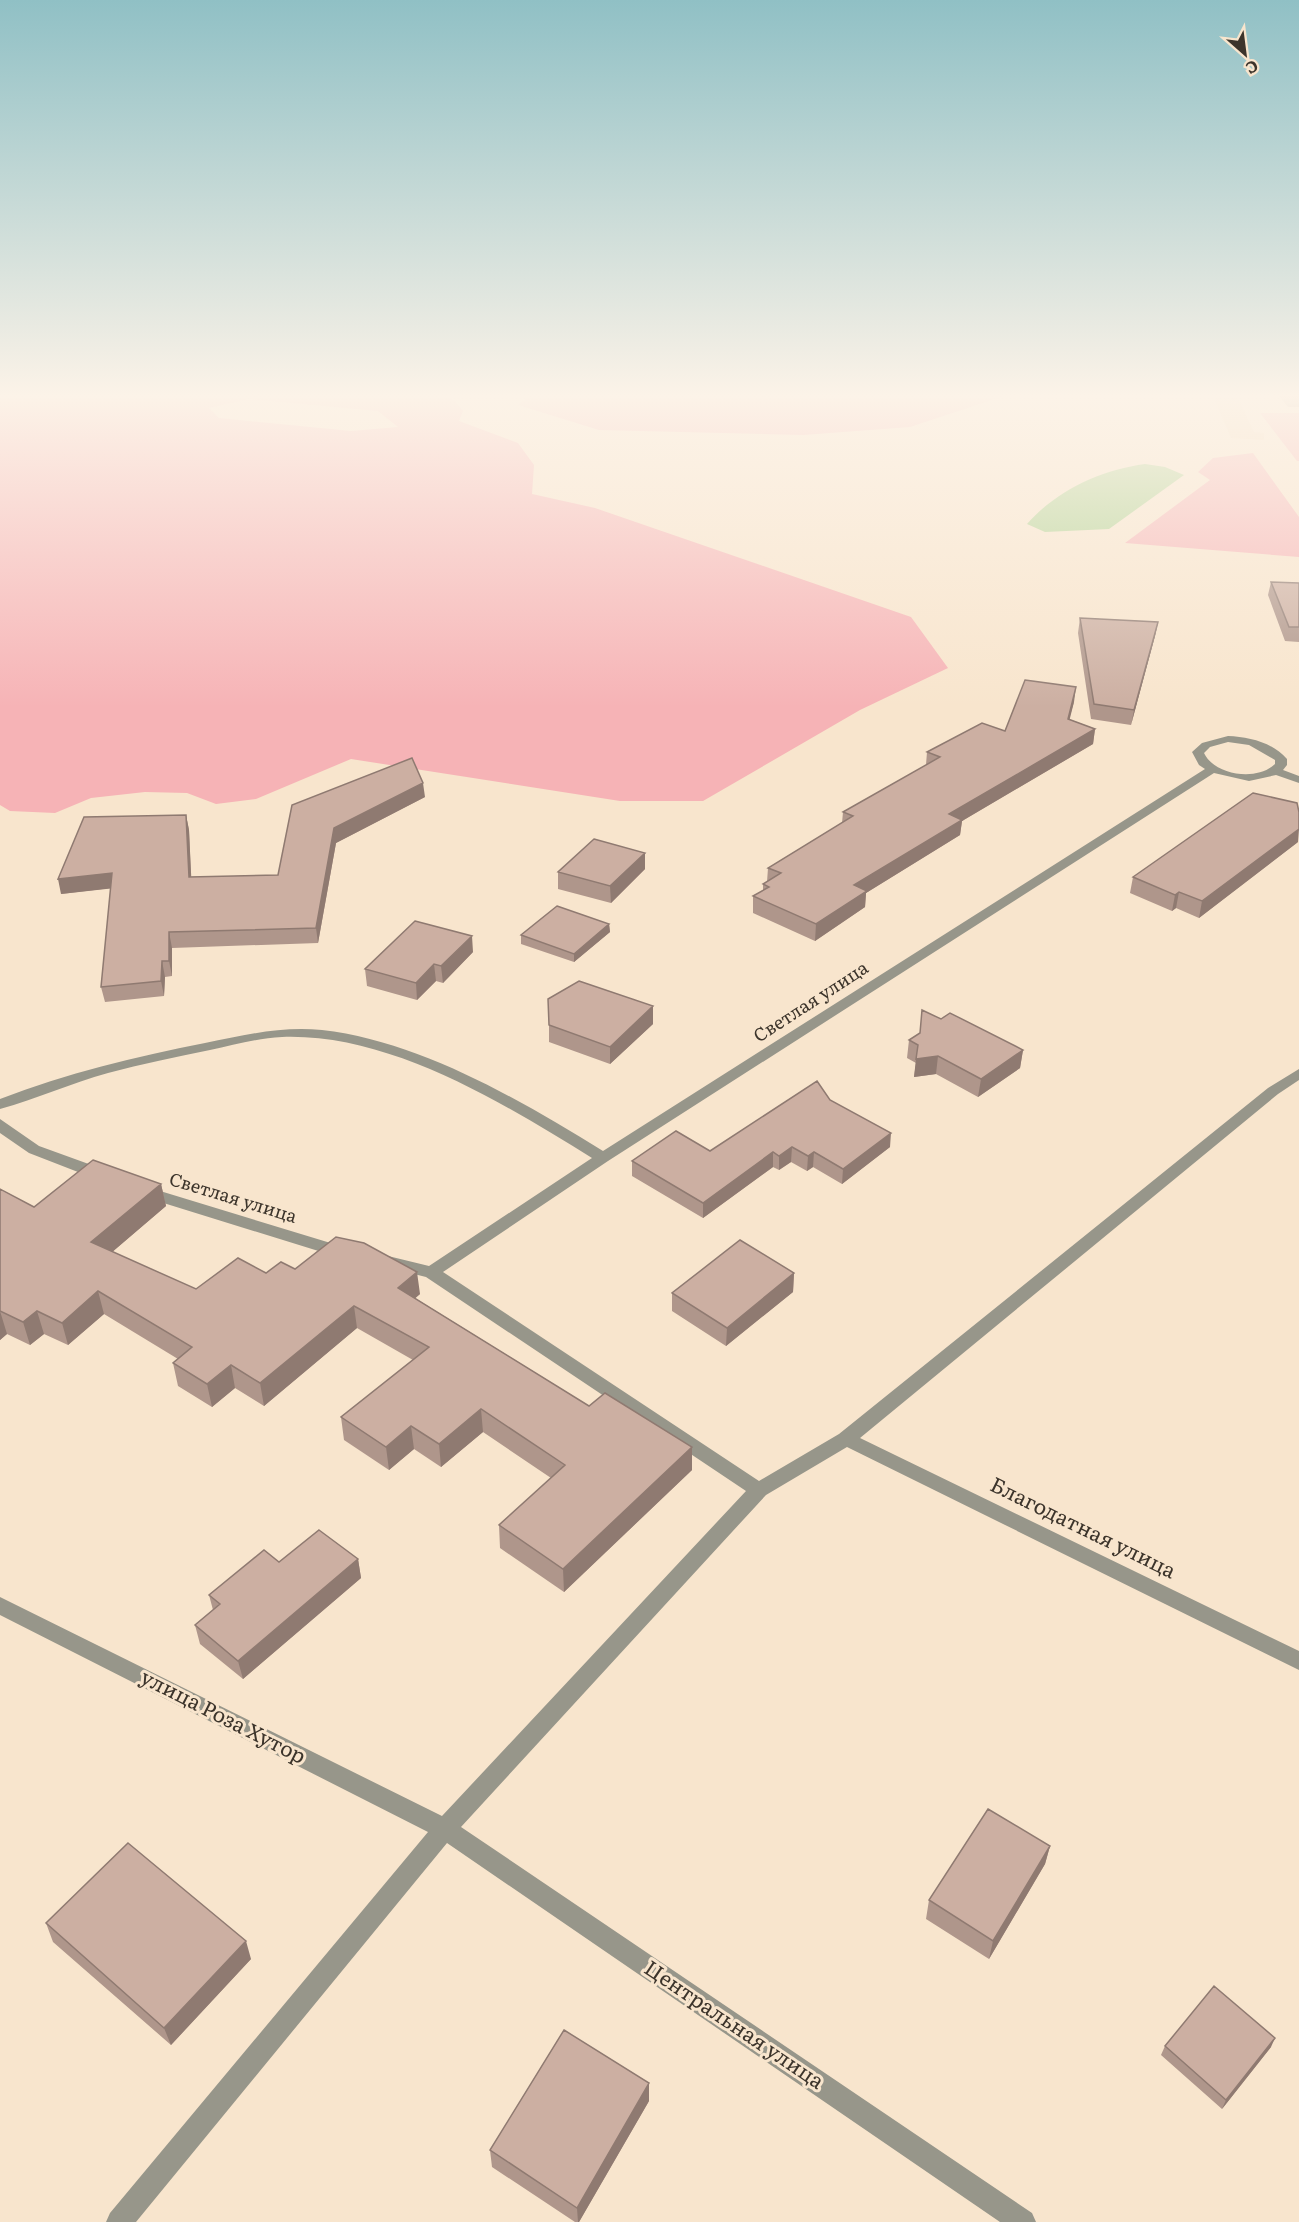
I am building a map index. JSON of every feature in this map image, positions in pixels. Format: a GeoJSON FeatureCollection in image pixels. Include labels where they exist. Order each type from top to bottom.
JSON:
{"type":"FeatureCollection","features":[{"type":"Feature","properties":{"kind":"street"},"geometry":{"type":"LineString","coordinates":[[1276,771],[1281,765],[1281,759],[1270,749],[1233,740],[1210,742],[1198,752],[1203,764],[1213,769],[1251,777],[1276,771],[1299,780]]}},
{"type":"Feature","properties":{"kind":"street","name":"Светлая улица"},"geometry":{"type":"LineString","coordinates":[[432,1272],[603,1158],[1213,769]]}},
{"type":"Feature","properties":{"kind":"street"},"geometry":{"type":"LineString","coordinates":[[0,1104],[42,1088],[173,1053],[280,1033],[320,1035],[361,1041],[414,1060],[499,1097],[603,1158]]}},
{"type":"Feature","properties":{"kind":"street"},"geometry":{"type":"LineString","coordinates":[[119,2222],[445,1829],[759,1490],[846,1439],[1273,1091],[1299,1074]]}},
{"type":"Feature","properties":{"kind":"street","name":"Светлая улица"},"geometry":{"type":"LineString","coordinates":[[0,1124],[7,1133],[32,1149],[121,1182],[234,1220],[369,1258],[432,1272],[759,1490]]}},
{"type":"Feature","properties":{"kind":"street","name":"Благодатная улица"},"geometry":{"type":"LineString","coordinates":[[846,1439],[1299,1661]]}},
{"type":"Feature","properties":{"kind":"street","name":"улица Роза Хутор"},"geometry":{"type":"LineString","coordinates":[[0,1605],[445,1829]]}},
{"type":"Feature","properties":{"kind":"street","name":"Центральная улица"},"geometry":{"type":"LineString","coordinates":[[445,1829],[1023,2222]]}},
{"type":"Feature","properties":{"kind":"shaded area"},"geometry":{"type":"Polygon","coordinates":[[[0,500],[558,500],[595,508],[911,617],[948,668],[860,710],[703,801],[620,801],[351,759],[256,799],[216,804],[187,793],[145,792],[91,798],[55,813],[10,811],[0,805],[0,500]]]}},
{"type":"Feature","properties":{"kind":"shaded area"},"geometry":{"type":"Polygon","coordinates":[[[1150,500],[1109,529],[1045,532],[1027,524],[1052,501],[1150,500]]]}},
{"type":"Feature","properties":{"kind":"shaded area"},"geometry":{"type":"Polygon","coordinates":[[[1183,500],[1287,500],[1299,517],[1299,557],[1125,543],[1183,500]]]}},
{"type":"Feature","properties":{"kind":"building"},"geometry":{"type":"Polygon","coordinates":[[[1271,582],[1299,583],[1299,627],[1289,627],[1271,582]]]}},
{"type":"Feature","properties":{"kind":"building"},"geometry":{"type":"Polygon","coordinates":[[[1080,618],[1158,622],[1134,710],[1094,704],[1080,618]]]}},
{"type":"Feature","properties":{"kind":"building"},"geometry":{"type":"Polygon","coordinates":[[[1025,680],[1076,687],[1068,719],[1095,729],[949,814],[962,820],[854,885],[867,891],[816,924],[753,896],[769,887],[763,884],[781,873],[768,868],[853,816],[843,812],[940,757],[927,752],[982,723],[1005,731],[1025,680]]]}},
{"type":"Feature","properties":{"kind":"building"},"geometry":{"type":"Polygon","coordinates":[[[412,758],[423,783],[334,828],[316,928],[169,932],[169,961],[162,961],[161,981],[101,987],[112,873],[58,879],[84,817],[186,815],[189,877],[278,875],[292,805],[412,758]]]}},
{"type":"Feature","properties":{"kind":"building"},"geometry":{"type":"Polygon","coordinates":[[[1253,793],[1297,803],[1299,829],[1202,901],[1179,892],[1175,895],[1133,877],[1253,793]]]}},
{"type":"Feature","properties":{"kind":"building"},"geometry":{"type":"Polygon","coordinates":[[[594,839],[645,853],[610,886],[558,872],[594,839]]]}},
{"type":"Feature","properties":{"kind":"building"},"geometry":{"type":"Polygon","coordinates":[[[557,906],[609,924],[574,954],[521,935],[557,906]]]}},
{"type":"Feature","properties":{"kind":"building"},"geometry":{"type":"Polygon","coordinates":[[[415,921],[472,936],[441,966],[434,964],[416,983],[365,969],[415,921]]]}},
{"type":"Feature","properties":{"kind":"building"},"geometry":{"type":"Polygon","coordinates":[[[579,981],[653,1006],[610,1047],[549,1025],[548,999],[579,981]]]}},
{"type":"Feature","properties":{"kind":"building"},"geometry":{"type":"Polygon","coordinates":[[[922,1010],[941,1019],[950,1013],[1023,1050],[981,1079],[938,1056],[916,1059],[918,1045],[909,1040],[920,1033],[922,1010]]]}},
{"type":"Feature","properties":{"kind":"building"},"geometry":{"type":"Polygon","coordinates":[[[817,1081],[830,1100],[891,1133],[843,1169],[814,1152],[808,1156],[792,1147],[779,1156],[773,1152],[703,1203],[632,1161],[676,1131],[710,1151],[817,1081]]]}},
{"type":"Feature","properties":{"kind":"building"},"geometry":{"type":"Polygon","coordinates":[[[93,1160],[161,1184],[91,1242],[196,1289],[238,1258],[266,1273],[281,1262],[295,1269],[336,1237],[364,1243],[417,1272],[398,1288],[589,1406],[605,1393],[692,1447],[563,1569],[499,1525],[565,1465],[481,1409],[439,1444],[411,1426],[386,1447],[341,1417],[429,1347],[354,1306],[260,1383],[231,1365],[207,1384],[173,1363],[192,1347],[98,1291],[62,1323],[37,1311],[23,1322],[0,1311],[0,1189],[34,1207],[93,1160]]]}},
{"type":"Feature","properties":{"kind":"building"},"geometry":{"type":"Polygon","coordinates":[[[740,1240],[794,1273],[727,1328],[672,1293],[740,1240]]]}},
{"type":"Feature","properties":{"kind":"building"},"geometry":{"type":"Polygon","coordinates":[[[319,1530],[358,1559],[238,1661],[195,1625],[220,1604],[209,1595],[264,1550],[279,1562],[319,1530]]]}},
{"type":"Feature","properties":{"kind":"building"},"geometry":{"type":"Polygon","coordinates":[[[988,1809],[1050,1846],[993,1941],[929,1900],[988,1809]]]}},
{"type":"Feature","properties":{"kind":"building"},"geometry":{"type":"Polygon","coordinates":[[[128,1843],[246,1941],[164,2028],[46,1923],[128,1843]]]}},
{"type":"Feature","properties":{"kind":"building"},"geometry":{"type":"Polygon","coordinates":[[[1214,1986],[1275,2038],[1226,2100],[1165,2046],[1214,1986]]]}},
{"type":"Feature","properties":{"kind":"building"},"geometry":{"type":"Polygon","coordinates":[[[564,2030],[649,2083],[577,2208],[490,2150],[564,2030]]]}}]}
